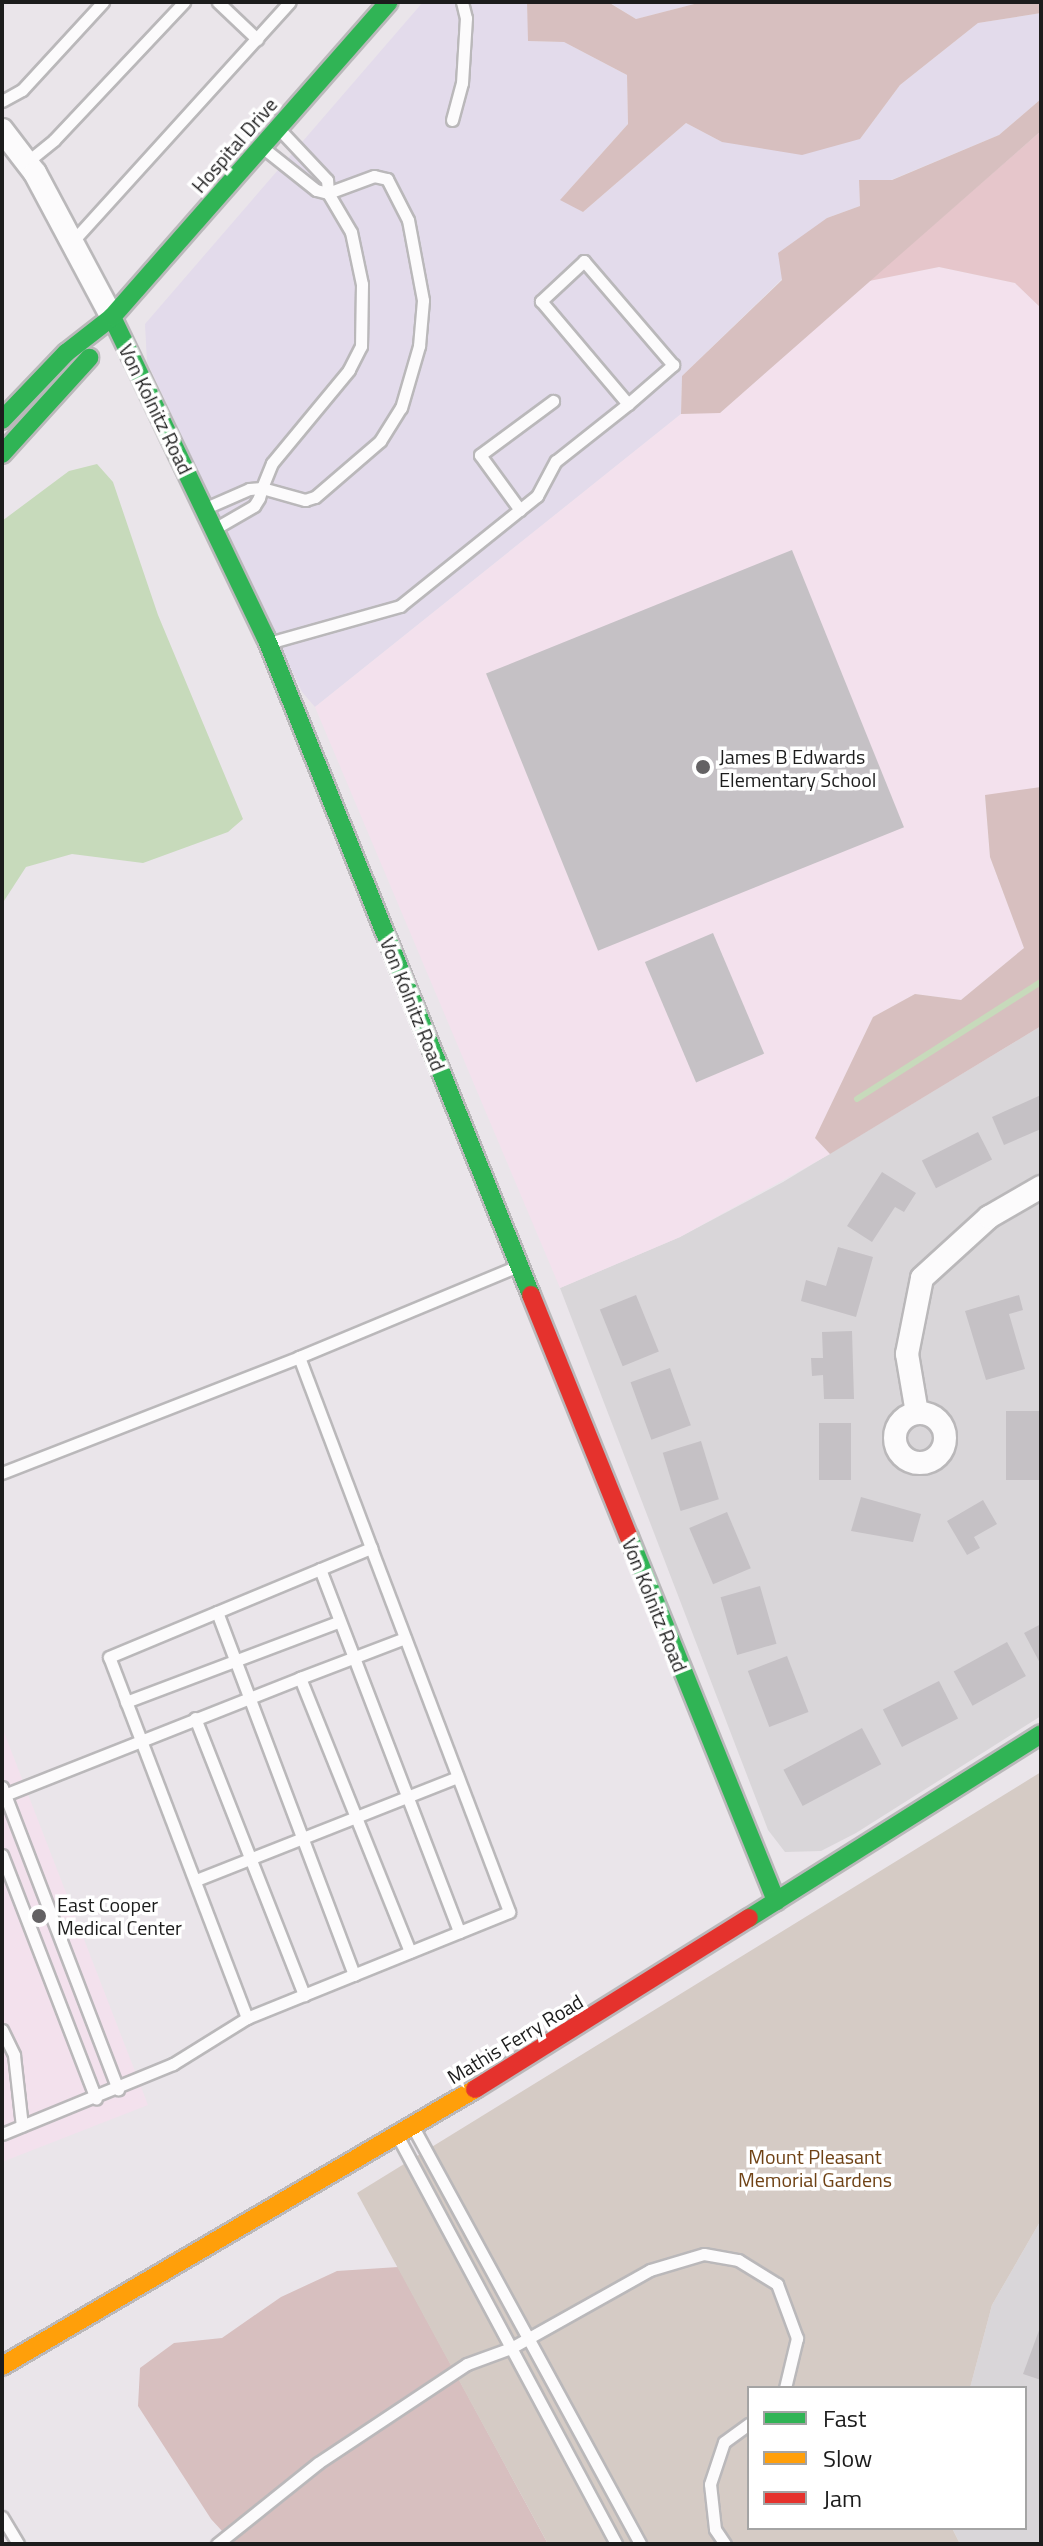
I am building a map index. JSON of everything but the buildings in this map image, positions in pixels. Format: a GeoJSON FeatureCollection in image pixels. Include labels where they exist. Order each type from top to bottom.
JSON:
{"type":"FeatureCollection","features":[{"type":"Feature","properties":{"kind":"street","name":"Hospital Drive"},"geometry":{"type":"LineString","coordinates":[[2,420],[66,353],[112,317],[389,2]]}},
{"type":"Feature","properties":{"kind":"street","name":"Von Kolnitz Road"},"geometry":{"type":"LineString","coordinates":[[2,130],[27,162],[112,317],[268,643],[776,1901]]}},
{"type":"Feature","properties":{"kind":"street","name":"Hospital Drive"},"geometry":{"type":"LineString","coordinates":[[2,454],[84,366],[112,317]]}},
{"type":"Feature","properties":{"kind":"street"},"geometry":{"type":"LineString","coordinates":[[917,1413],[907,1354],[922,1278],[989,1217],[1041,1187]]}},
{"type":"Feature","properties":{"kind":"street","name":"Mathis Ferry Road"},"geometry":{"type":"LineString","coordinates":[[2,2366],[405,2131],[1041,1734]]}},
{"type":"Feature","properties":{"kind":"lane"},"geometry":{"type":"LineString","coordinates":[[2,101],[22,90],[103,2]]}},
{"type":"Feature","properties":{"kind":"lane"},"geometry":{"type":"LineString","coordinates":[[27,162],[54,140],[184,2]]}},
{"type":"Feature","properties":{"kind":"lane"},"geometry":{"type":"LineString","coordinates":[[218,2],[257,39]]}},
{"type":"Feature","properties":{"kind":"lane"},"geometry":{"type":"LineString","coordinates":[[72,242],[290,2]]}},
{"type":"Feature","properties":{"kind":"lane"},"geometry":{"type":"LineString","coordinates":[[452,120],[462,83],[466,18],[462,2]]}},
{"type":"Feature","properties":{"kind":"lane"},"geometry":{"type":"LineString","coordinates":[[214,529],[254,506],[272,463],[328,401],[361,346],[358,256],[328,193],[327,180],[278,128]]}},
{"type":"Feature","properties":{"kind":"lane"},"geometry":{"type":"LineString","coordinates":[[204,510],[238,491],[262,488],[305,500],[340,480],[380,441],[401,408],[419,346],[419,265],[400,197],[387,179],[374,176],[328,193],[316,190],[262,147]]}},
{"type":"Feature","properties":{"kind":"lane"},"geometry":{"type":"LineString","coordinates":[[268,643],[400,606],[537,496],[556,461],[628,404],[673,365],[584,261],[541,301],[628,404]]}},
{"type":"Feature","properties":{"kind":"lane"},"geometry":{"type":"LineString","coordinates":[[520,510],[480,455],[553,401]]}},
{"type":"Feature","properties":{"kind":"lane"},"geometry":{"type":"LineString","coordinates":[[2,1473],[299,1357],[518,1265]]}},
{"type":"Feature","properties":{"kind":"lane"},"geometry":{"type":"LineString","coordinates":[[2,2134],[173,2064],[247,2018],[509,1912],[299,1357]]}},
{"type":"Feature","properties":{"kind":"lane"},"geometry":{"type":"LineString","coordinates":[[247,2018],[109,1657],[371,1548]]}},
{"type":"Feature","properties":{"kind":"lane"},"geometry":{"type":"LineString","coordinates":[[320,1569],[351,1658],[459,1932]]}},
{"type":"Feature","properties":{"kind":"lane"},"geometry":{"type":"LineString","coordinates":[[217,1612],[354,1975]]}},
{"type":"Feature","properties":{"kind":"lane"},"geometry":{"type":"LineString","coordinates":[[126,1702],[338,1622]]}},
{"type":"Feature","properties":{"kind":"lane"},"geometry":{"type":"LineString","coordinates":[[118,2089],[3,1793],[405,1638]]}},
{"type":"Feature","properties":{"kind":"lane"},"geometry":{"type":"LineString","coordinates":[[300,1678],[410,1952]]}},
{"type":"Feature","properties":{"kind":"lane"},"geometry":{"type":"LineString","coordinates":[[195,1718],[304,1995]]}},
{"type":"Feature","properties":{"kind":"lane"},"geometry":{"type":"LineString","coordinates":[[196,1880],[355,1814],[457,1777]]}},
{"type":"Feature","properties":{"kind":"lane"},"geometry":{"type":"LineString","coordinates":[[2,1855],[96,2098]]}},
{"type":"Feature","properties":{"kind":"lane"},"geometry":{"type":"LineString","coordinates":[[2,2030],[14,2055],[22,2126]]}},
{"type":"Feature","properties":{"kind":"lane"},"geometry":{"type":"LineString","coordinates":[[405,2131],[529,2338],[640,2544]]}},
{"type":"Feature","properties":{"kind":"lane"},"geometry":{"type":"LineString","coordinates":[[405,2131],[511,2348],[616,2544]]}},
{"type":"Feature","properties":{"kind":"lane"},"geometry":{"type":"LineString","coordinates":[[217,2544],[318,2463],[467,2364],[511,2348],[650,2270],[704,2254],[738,2260],[777,2284],[797,2338],[785,2386]]}},
{"type":"Feature","properties":{"kind":"lane"},"geometry":{"type":"LineString","coordinates":[[725,2544],[715,2529],[710,2484],[724,2442],[747,2425]]}},
{"type":"Feature","properties":{"kind":"lane"},"geometry":{"type":"LineString","coordinates":[[2,2517],[18,2544]]}},
{"type":"Feature","properties":{"kind":"shaded area"},"geometry":{"type":"Polygon","coordinates":[[[423,2],[527,2],[529,41],[564,42],[627,75],[628,124],[561,199],[583,212],[686,123],[722,142],[860,139],[900,85],[978,23],[1041,13],[1041,99],[999,135],[891,180],[859,180],[860,206],[827,218],[782,279],[682,376],[681,414],[315,707],[302,692],[147,362],[145,324],[423,2]]]}},
{"type":"Feature","properties":{"kind":"shaded area"},"geometry":{"type":"Polygon","coordinates":[[[527,2],[608,2],[636,19],[702,2],[1041,2],[1041,13],[978,23],[900,85],[860,139],[802,155],[722,142],[686,123],[583,212],[560,200],[628,124],[627,75],[564,42],[528,41],[527,2]]]}},
{"type":"Feature","properties":{"kind":"shaded area"},"geometry":{"type":"Polygon","coordinates":[[[609,2],[702,2],[636,19],[609,2]]]}},
{"type":"Feature","properties":{"kind":"shaded area"},"geometry":{"type":"Polygon","coordinates":[[[1041,99],[1041,131],[720,413],[681,414],[682,376],[782,280],[778,253],[827,218],[860,206],[859,180],[892,180],[999,135],[1041,99]]]}},
{"type":"Feature","properties":{"kind":"shaded area"},"geometry":{"type":"Polygon","coordinates":[[[1041,131],[1041,308],[1015,283],[939,267],[869,281],[1041,131]]]}},
{"type":"Feature","properties":{"kind":"shaded area"},"geometry":{"type":"Polygon","coordinates":[[[939,267],[1015,283],[1041,308],[1041,787],[985,796],[990,857],[1024,948],[961,1000],[915,994],[873,1017],[815,1138],[830,1154],[680,1237],[560,1288],[315,707],[681,414],[721,412],[869,281],[939,267]]]}},
{"type":"Feature","properties":{"kind":"shaded area"},"geometry":{"type":"Polygon","coordinates":[[[97,464],[113,482],[158,615],[243,819],[228,832],[143,863],[72,854],[26,867],[2,904],[2,521],[69,471],[97,464]]]}},
{"type":"Feature","properties":{"kind":"shaded area"},"geometry":{"type":"Polygon","coordinates":[[[1041,787],[1041,1026],[830,1154],[815,1138],[873,1017],[915,994],[961,1000],[1024,948],[990,857],[985,795],[1041,787]]]}},
{"type":"Feature","properties":{"kind":"shaded area"},"geometry":{"type":"Polygon","coordinates":[[[1041,1026],[1041,1716],[856,1833],[821,1851],[785,1852],[768,1830],[560,1288],[680,1237],[783,1182],[1041,1026]]]}},
{"type":"Feature","properties":{"kind":"shaded area","name":"East Cooper Medical Center"},"geometry":{"type":"Polygon","coordinates":[[[2,1727],[148,2105],[2,2162],[2,1727]]]}},
{"type":"Feature","properties":{"kind":"shaded area"},"geometry":{"type":"Polygon","coordinates":[[[1041,2220],[1041,2544],[960,2544],[953,2530],[1027,2530],[1027,2386],[971,2386],[992,2305],[1041,2220]]]}},
{"type":"Feature","properties":{"kind":"shaded area"},"geometry":{"type":"Polygon","coordinates":[[[398,2267],[548,2544],[234,2544],[211,2519],[138,2406],[140,2368],[174,2343],[222,2338],[281,2297],[337,2271],[398,2267]]]}},
{"type":"Feature","properties":{"kind":"green space","name":"Mount Pleasant Memorial Gardens"},"geometry":{"type":"Polygon","coordinates":[[[1041,1772],[1041,2220],[992,2305],[971,2386],[747,2386],[747,2530],[953,2530],[960,2544],[548,2544],[357,2193],[1041,1772]]]}},
{"type":"Feature","properties":{"kind":"waterway"},"geometry":{"type":"LineString","coordinates":[[857,1099],[1041,982]]}},
{"type":"Feature","properties":{"kind":"traffic: fast"},"geometry":{"type":"LineString","coordinates":[[2,420],[66,353],[112,317],[389,2]]}},
{"type":"Feature","properties":{"kind":"traffic: fast"},"geometry":{"type":"LineString","coordinates":[[112,317],[266,638],[531,1295]]}},
{"type":"Feature","properties":{"kind":"traffic: fast"},"geometry":{"type":"LineString","coordinates":[[2,454],[89,358]]}},
{"type":"Feature","properties":{"kind":"traffic: fast"},"geometry":{"type":"LineString","coordinates":[[629,1537],[776,1901]]}},
{"type":"Feature","properties":{"kind":"traffic: fast"},"geometry":{"type":"LineString","coordinates":[[749,1918],[1041,1734]]}},
{"type":"Feature","properties":{"kind":"traffic: slow"},"geometry":{"type":"LineString","coordinates":[[2,2366],[475,2089]]}},
{"type":"Feature","properties":{"kind":"traffic: jam"},"geometry":{"type":"LineString","coordinates":[[531,1295],[629,1537]]}},
{"type":"Feature","properties":{"kind":"traffic: jam"},"geometry":{"type":"LineString","coordinates":[[475,2089],[749,1918]]}},
{"type":"Feature","properties":{"kind":"place","name":"James B Edwards Elementary School"},"geometry":{"type":"Point","coordinates":[703,767]}},
{"type":"Feature","properties":{"kind":"place","name":"East Cooper Medical Center"},"geometry":{"type":"Point","coordinates":[39,1916]}}]}
